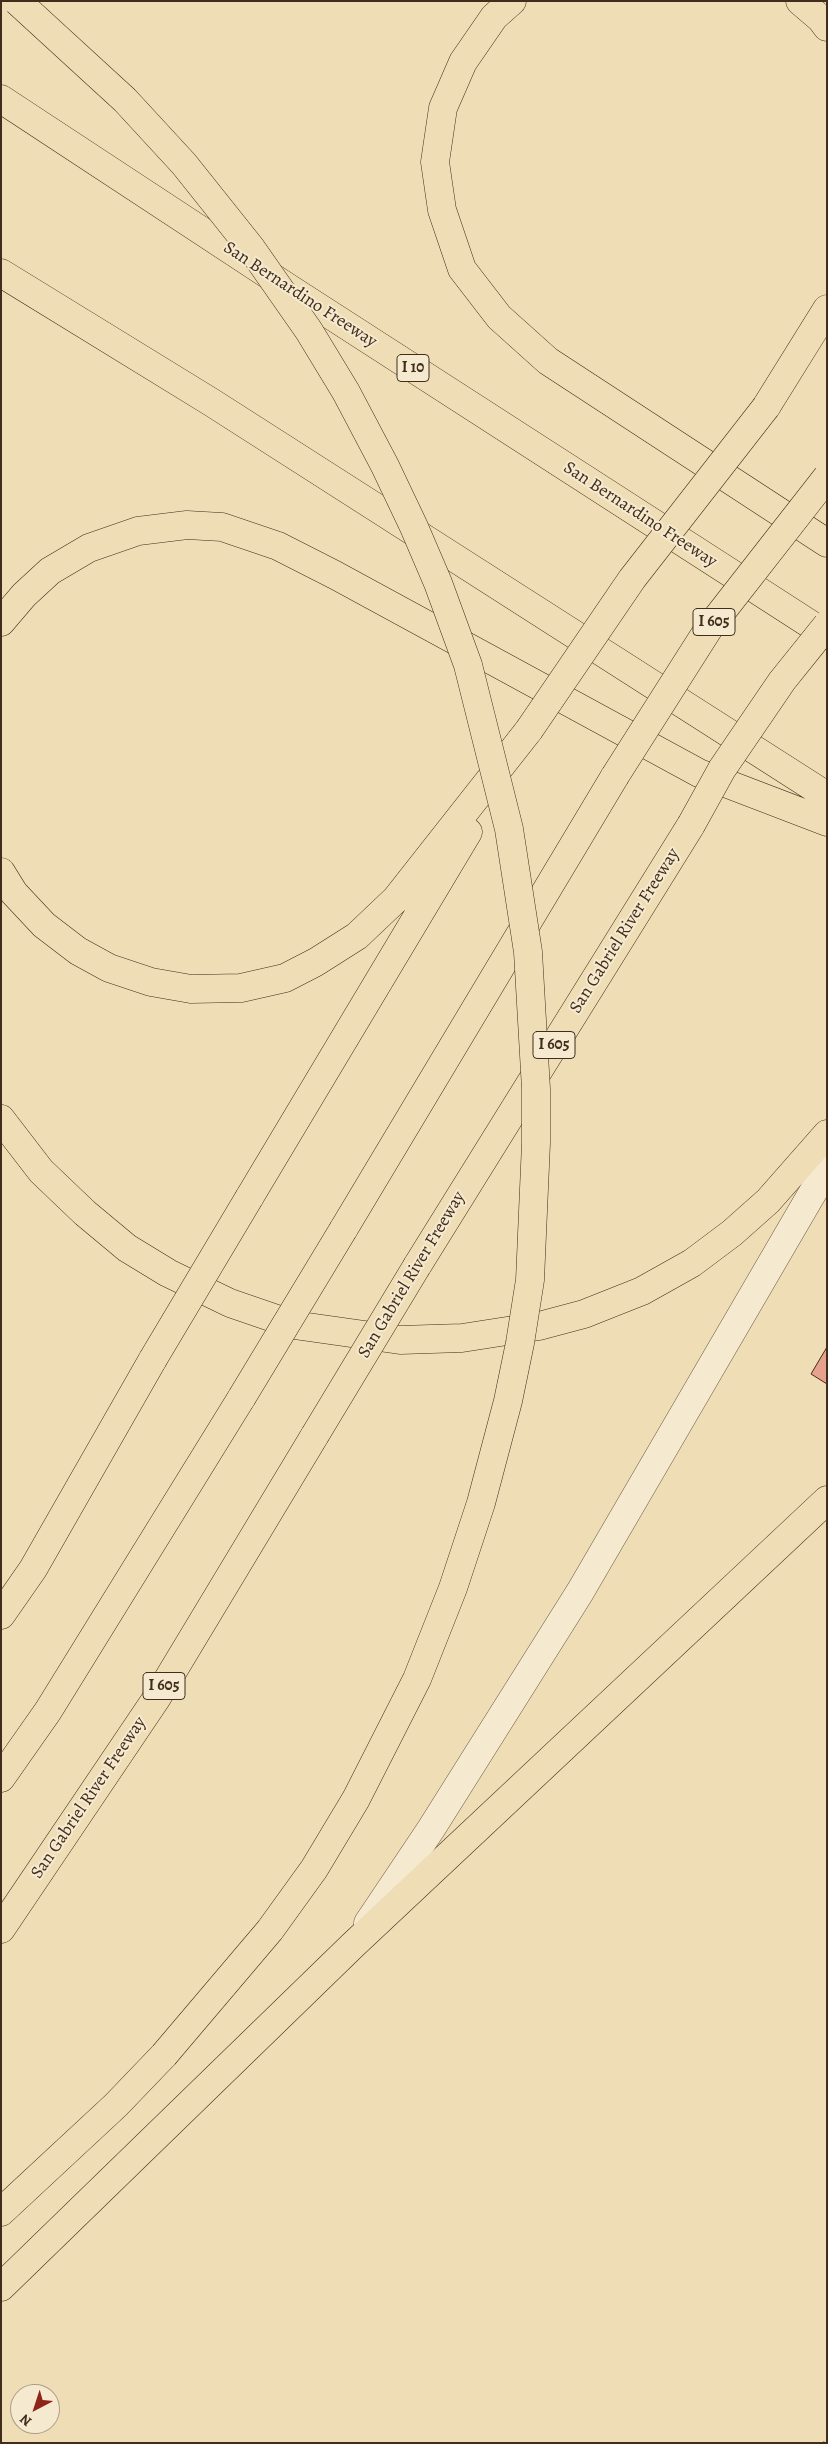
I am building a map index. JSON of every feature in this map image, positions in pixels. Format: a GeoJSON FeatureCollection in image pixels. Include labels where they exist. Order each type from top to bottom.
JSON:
{"type":"FeatureCollection","features":[{"type":"Feature","properties":{"kind":"highway"},"geometry":{"type":"LineString","coordinates":[[1,2212],[116,2106],[164,2055],[270,1930],[314,1869],[356,1800],[417,1679],[453,1588],[481,1504],[508,1401],[520,1343],[530,1280],[534,1206],[536,1098],[528,952],[509,829],[468,665],[438,583],[414,526],[346,392],[309,331],[251,248],[184,164],[125,100],[17,1]]}},
{"type":"Feature","properties":{"kind":"highway"},"geometry":{"type":"LineString","coordinates":[[512,1],[494,17],[463,62],[443,108],[435,162],[442,210],[462,270],[499,318],[548,361],[827,544]]}},
{"type":"Feature","properties":{"kind":"highway"},"geometry":{"type":"LineString","coordinates":[[800,1],[821,19],[827,27]]}},
{"type":"Feature","properties":{"kind":"highway","name":"San Bernardino Freeway"},"geometry":{"type":"LineString","coordinates":[[1,99],[287,287],[827,635]]}},
{"type":"Feature","properties":{"kind":"highway"},"geometry":{"type":"LineString","coordinates":[[1,274],[211,402],[827,796]]}},
{"type":"Feature","properties":{"kind":"highway"},"geometry":{"type":"LineString","coordinates":[[766,408],[827,309]]}},
{"type":"Feature","properties":{"kind":"highway"},"geometry":{"type":"LineString","coordinates":[[1,872],[14,893],[44,925],[78,951],[109,968],[151,982],[191,989],[241,988],[285,978],[316,962],[357,936],[396,899],[528,730],[632,579],[766,408],[827,338]]}},
{"type":"Feature","properties":{"kind":"highway","name":"I 605"},"geometry":{"type":"LineString","coordinates":[[1,1778],[48,1711],[242,1397],[615,776],[709,628],[827,477]]}},
{"type":"Feature","properties":{"kind":"highway"},"geometry":{"type":"LineString","coordinates":[[1,622],[24,594],[50,571],[89,548],[138,532],[188,525],[222,527],[278,546],[335,575],[699,773],[827,822]]}},
{"type":"Feature","properties":{"kind":"highway","name":"San Gabriel River Freeway"},"geometry":{"type":"LineString","coordinates":[[1,1929],[156,1699],[417,1266],[691,825],[722,768],[782,681],[827,625]]}},
{"type":"Feature","properties":{"kind":"highway"},"geometry":{"type":"LineString","coordinates":[[1,1615],[33,1569],[153,1359],[528,730]]}},
{"type":"Feature","properties":{"kind":"highway"},"geometry":{"type":"LineString","coordinates":[[1,1119],[41,1171],[85,1213],[127,1248],[168,1273],[230,1303],[294,1325],[400,1340],[462,1338],[539,1326],[584,1314],[642,1290],[692,1263],[732,1233],[774,1194],[827,1134]]}},
{"type":"Feature","properties":{"kind":"highway"},"geometry":{"type":"LineString","coordinates":[[1,2287],[353,1945],[827,1500]]}},
{"type":"Feature","properties":{"kind":"lane"},"geometry":{"type":"LineString","coordinates":[[353,1945],[435,1822],[580,1592],[827,1168]]}},
{"type":"Feature","properties":{"kind":"building"},"geometry":{"type":"Polygon","coordinates":[[[827,1347],[827,1384],[811,1374],[827,1347]]]}}]}
